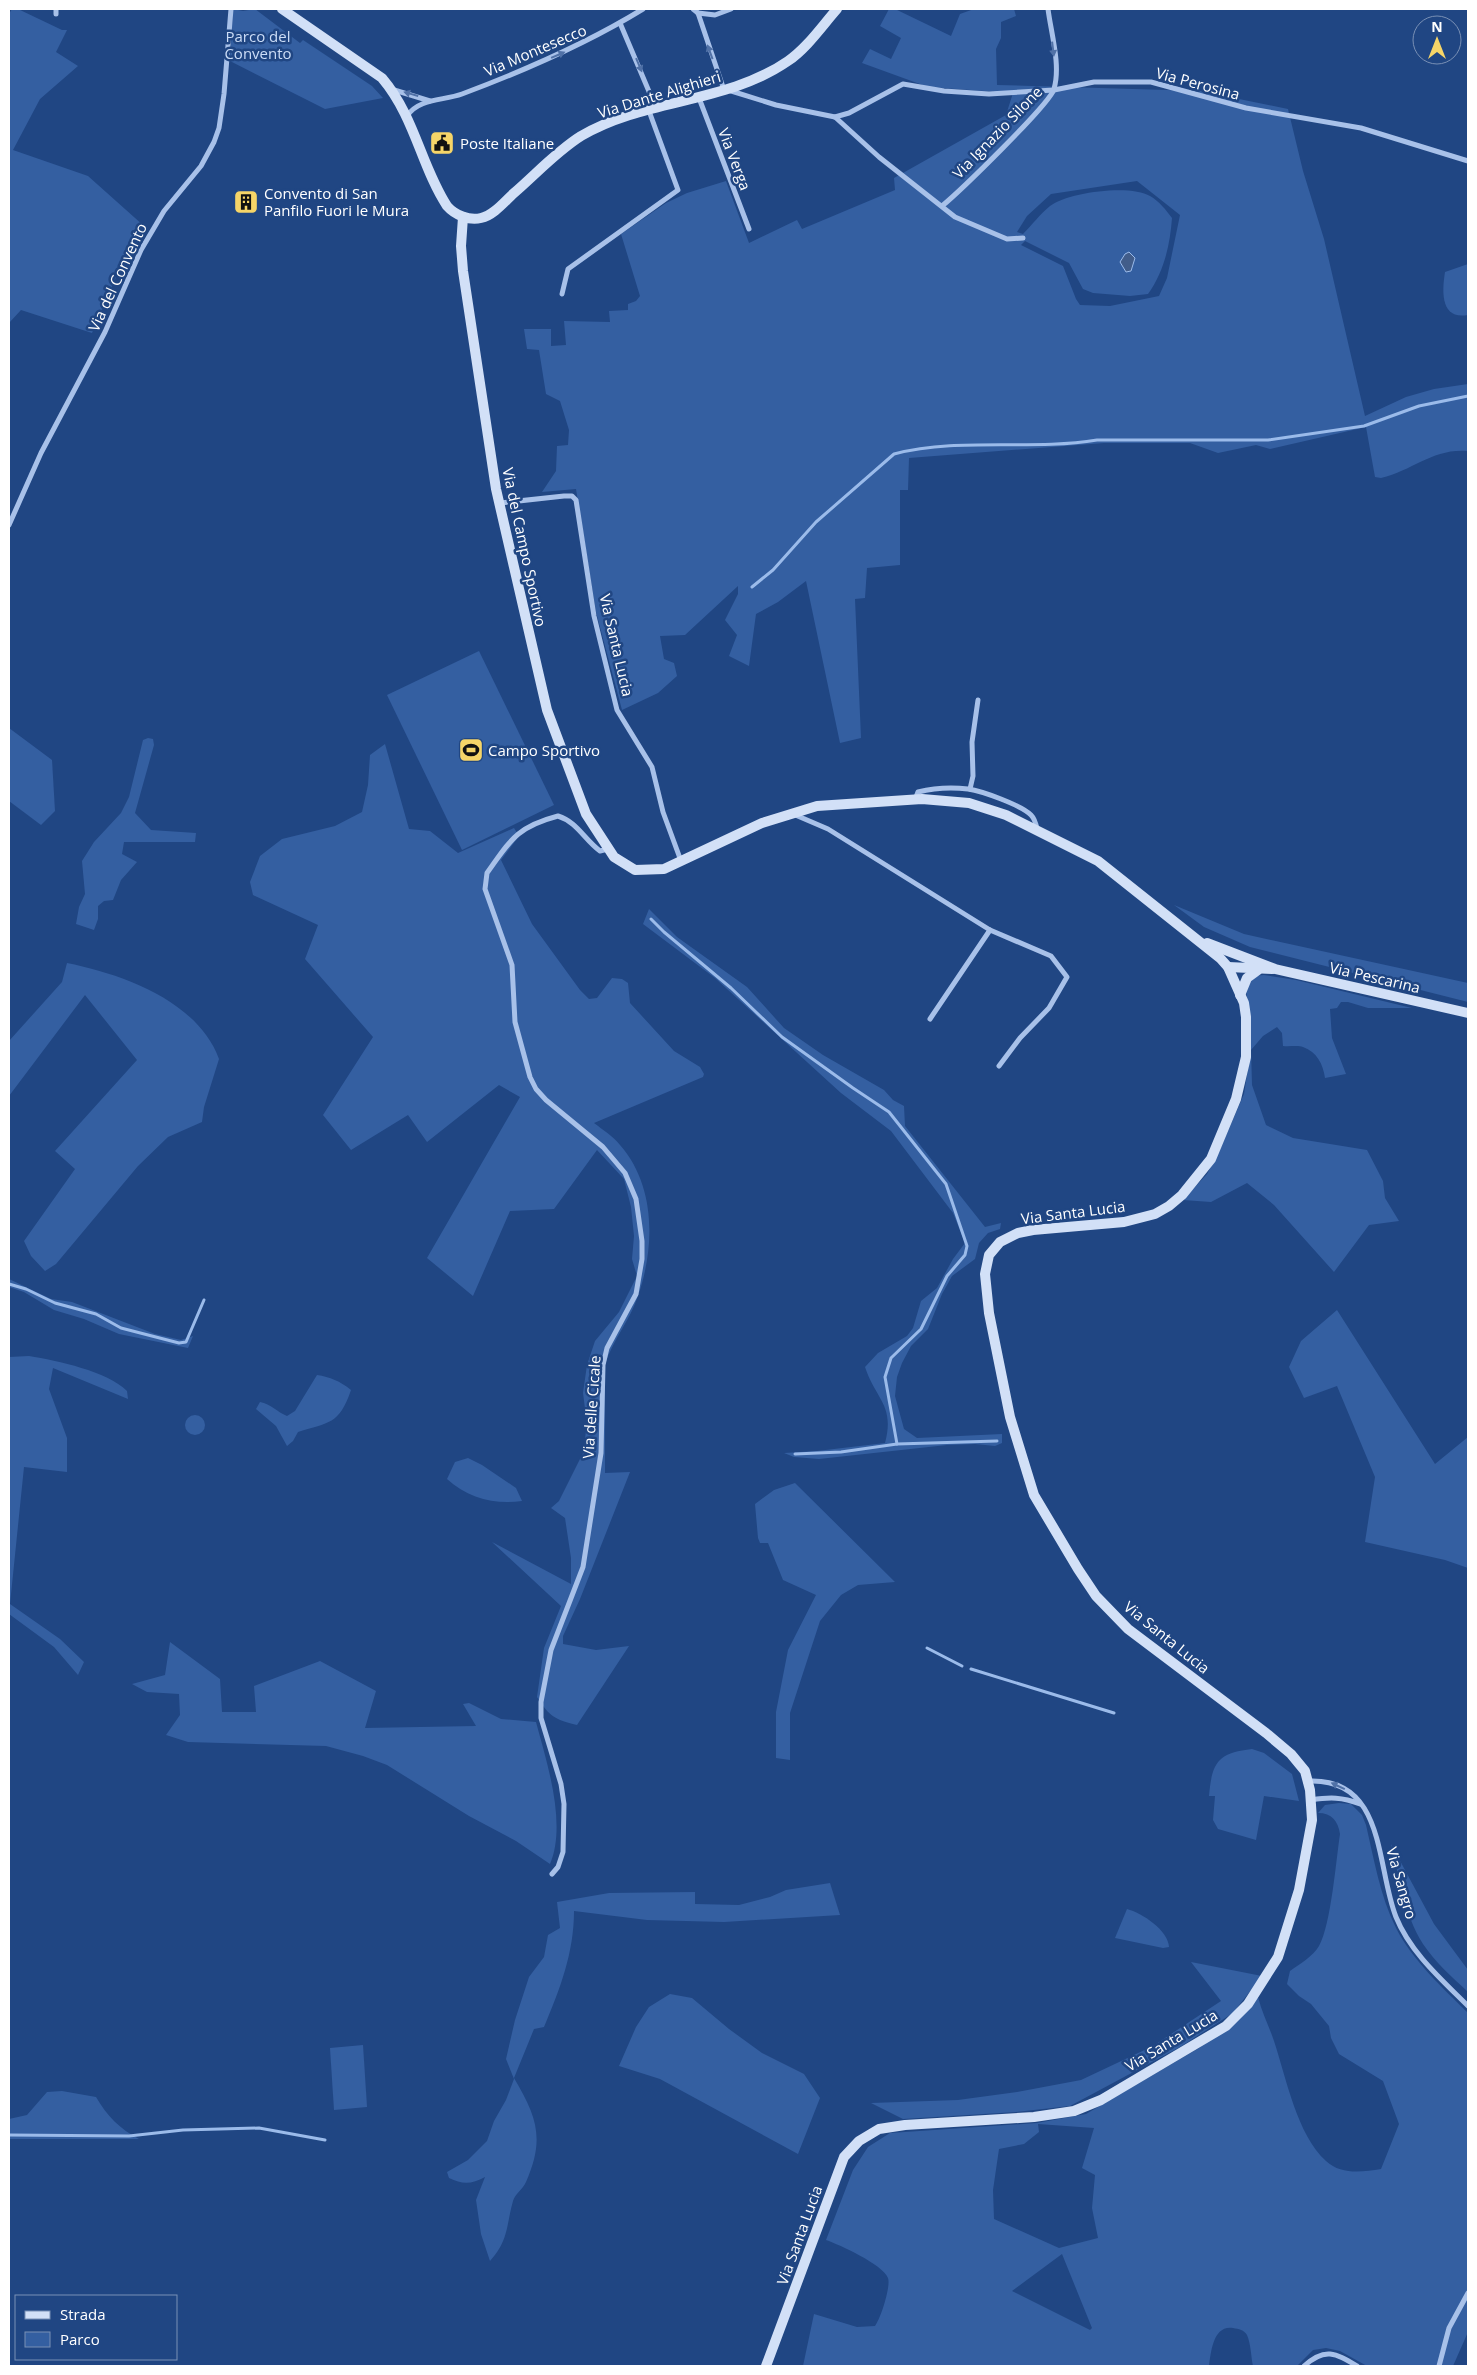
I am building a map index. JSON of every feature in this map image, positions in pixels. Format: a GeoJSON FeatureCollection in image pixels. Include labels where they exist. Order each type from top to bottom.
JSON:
{"type":"FeatureCollection","features":[{"type":"Feature","properties":{"kind":"street","name":"Via del Convento"},"geometry":{"type":"LineString","coordinates":[[9,525],[40,453],[105,332],[142,250],[164,211],[201,166],[214,142],[219,128],[224,94],[231,9]]}},
{"type":"Feature","properties":{"kind":"street"},"geometry":{"type":"LineString","coordinates":[[282,9],[368,67],[391,89],[407,116],[441,198],[451,211],[463,217]]}},
{"type":"Feature","properties":{"kind":"street","name":"Via Montesecco"},"geometry":{"type":"LineString","coordinates":[[407,116],[412,109],[430,101],[460,95],[576,48],[644,9]]}},
{"type":"Feature","properties":{"kind":"street"},"geometry":{"type":"LineString","coordinates":[[696,11],[715,15],[731,9]]}},
{"type":"Feature","properties":{"kind":"street","name":"Via Dante Alighieri"},"geometry":{"type":"LineString","coordinates":[[463,217],[479,219],[486,217],[577,139],[606,125],[725,90],[768,73],[790,60],[837,9]]}},
{"type":"Feature","properties":{"kind":"street","name":"Via Ignazio Silone"},"geometry":{"type":"LineString","coordinates":[[942,206],[1020,129],[1054,90],[1055,68],[1048,9]]}},
{"type":"Feature","properties":{"kind":"street"},"geometry":{"type":"LineString","coordinates":[[696,11],[725,90],[776,105],[835,118],[879,157],[955,217],[1007,240],[1023,238]]}},
{"type":"Feature","properties":{"kind":"street"},"geometry":{"type":"LineString","coordinates":[[562,294],[568,269],[678,190],[652,110],[620,23]]}},
{"type":"Feature","properties":{"kind":"street","name":"Via Perosina"},"geometry":{"type":"LineString","coordinates":[[835,118],[849,113],[903,84],[944,91],[989,94],[1054,90],[1094,82],[1150,82],[1246,108],[1361,128],[1468,161]]}},
{"type":"Feature","properties":{"kind":"street","name":"Via Montesecco"},"geometry":{"type":"LineString","coordinates":[[391,89],[430,101]]}},
{"type":"Feature","properties":{"kind":"street","name":"Via Verga"},"geometry":{"type":"LineString","coordinates":[[699,98],[749,229]]}},
{"type":"Feature","properties":{"kind":"street","name":"Via del Campo Sportivo"},"geometry":{"type":"LineString","coordinates":[[463,217],[461,246],[463,271],[499,503],[547,710],[586,814],[608,849],[623,864]]}},
{"type":"Feature","properties":{"kind":"street","name":"Via Santa Lucia"},"geometry":{"type":"LineString","coordinates":[[499,503],[564,496],[572,496],[576,500],[594,616],[617,710],[652,767],[663,812],[681,861]]}},
{"type":"Feature","properties":{"kind":"street"},"geometry":{"type":"LineString","coordinates":[[970,789],[973,776],[972,742],[978,700]]}},
{"type":"Feature","properties":{"kind":"street","name":"Via Santa Lucia"},"geometry":{"type":"LineString","coordinates":[[915,800],[918,792],[948,788],[970,789],[1015,805],[1029,814],[1035,821],[1037,830]]}},
{"type":"Feature","properties":{"kind":"street","name":"Via Santa Lucia"},"geometry":{"type":"LineString","coordinates":[[623,864],[635,870],[650,871],[664,869],[762,823],[791,813],[838,804],[915,800],[969,803],[992,809],[1098,861],[1199,940],[1228,967],[1240,994],[1246,1017],[1247,1037],[1244,1072],[1236,1099],[1212,1159],[1182,1195],[1169,1206],[1155,1214],[1124,1222],[1034,1230],[1018,1234],[1000,1242],[989,1255],[985,1274],[989,1313],[1010,1417],[1034,1495],[1078,1569],[1096,1596],[1128,1629],[1291,1754],[1305,1771],[1311,1800],[1312,1820],[1299,1890],[1278,1957],[1248,2004],[1226,2026],[1101,2100],[1074,2111],[1034,2118],[905,2125],[879,2129],[859,2141],[844,2157],[766,2366]]}},
{"type":"Feature","properties":{"kind":"street"},"geometry":{"type":"LineString","coordinates":[[791,813],[828,829],[990,930],[1051,956],[1067,977],[1049,1008],[1020,1038],[999,1066]]}},
{"type":"Feature","properties":{"kind":"street","name":"Via delle Cicale"},"geometry":{"type":"LineString","coordinates":[[552,1874],[558,1867],[563,1852],[564,1804],[561,1784],[542,1718],[542,1702],[551,1650],[584,1567],[601,1453],[603,1365],[607,1348],[636,1294],[642,1259],[642,1241],[636,1198],[625,1173],[603,1147],[546,1100],[536,1089],[530,1076],[515,1022],[512,965],[488,900],[485,880],[487,874],[515,836],[558,816],[575,825],[589,843],[600,851],[608,849]]}},
{"type":"Feature","properties":{"kind":"street"},"geometry":{"type":"LineString","coordinates":[[930,1019],[990,930]]}},
{"type":"Feature","properties":{"kind":"street","name":"Via Pescarina"},"geometry":{"type":"LineString","coordinates":[[1199,940],[1257,965],[1468,1013]]}},
{"type":"Feature","properties":{"kind":"street"},"geometry":{"type":"LineString","coordinates":[[1228,967],[1235,959],[1257,965],[1247,978],[1240,994]]}},
{"type":"Feature","properties":{"kind":"street","name":"Via Sangro"},"geometry":{"type":"LineString","coordinates":[[1308,1780],[1328,1782],[1341,1786],[1363,1805],[1373,1826],[1396,1916],[1406,1937],[1438,1976],[1468,2006]]}},
{"type":"Feature","properties":{"kind":"street"},"geometry":{"type":"LineString","coordinates":[[1311,1800],[1332,1796],[1363,1805]]}},
{"type":"Feature","properties":{"kind":"street"},"geometry":{"type":"LineString","coordinates":[[1439,2366],[1448,2328],[1468,2293]]}},
{"type":"Feature","properties":{"kind":"street"},"geometry":{"type":"LineString","coordinates":[[1304,2366],[1314,2357],[1328,2353],[1340,2356],[1357,2366]]}},
{"type":"Feature","properties":{"kind":"green space"},"geometry":{"type":"Polygon","coordinates":[[[12,9],[18,9],[62,30],[67,30],[56,52],[78,66],[40,99],[13,150],[88,176],[144,226],[130,245],[92,333],[21,310],[9,323],[9,14],[12,9]]]}},
{"type":"Feature","properties":{"kind":"green space","name":"Parco del Convento"},"geometry":{"type":"Polygon","coordinates":[[[233,9],[243,11],[255,9],[300,43],[303,40],[372,86],[383,98],[325,109],[230,61],[233,9]]]}},
{"type":"Feature","properties":{"kind":"green space"},"geometry":{"type":"Polygon","coordinates":[[[889,9],[895,9],[951,36],[960,14],[974,9],[1014,9],[1016,16],[1001,22],[1001,38],[996,49],[997,85],[1200,91],[1288,109],[1303,171],[1324,239],[1365,416],[1406,397],[1434,389],[1468,384],[1468,451],[1456,451],[1434,456],[1381,478],[1375,477],[1366,427],[1270,449],[1256,445],[1218,453],[1190,443],[1104,443],[909,458],[908,490],[900,490],[900,565],[867,568],[865,598],[855,599],[861,738],[840,743],[806,581],[778,602],[756,614],[749,666],[729,656],[737,635],[725,620],[738,594],[738,586],[685,635],[660,636],[664,659],[674,663],[677,676],[658,693],[622,710],[596,612],[576,489],[542,492],[556,471],[557,446],[568,445],[569,430],[560,401],[546,394],[539,350],[527,349],[524,329],[551,329],[551,346],[566,345],[564,321],[610,322],[609,311],[628,310],[628,304],[636,301],[640,296],[621,234],[666,203],[687,193],[726,181],[749,243],[797,220],[802,229],[895,190],[894,178],[1006,115],[1013,93],[928,87],[862,63],[870,49],[891,59],[901,38],[880,26],[889,9]],[[1137,181],[1051,194],[1027,216],[1017,232],[1023,234],[1050,206],[1071,197],[1115,190],[1141,192],[1156,200],[1172,218],[1165,258],[1154,286],[1148,294],[1130,296],[1093,293],[1083,289],[1069,263],[1025,241],[1021,245],[1063,266],[1080,305],[1110,306],[1159,296],[1167,278],[1180,215],[1137,181]]]}},
{"type":"Feature","properties":{"kind":"green space"},"geometry":{"type":"Polygon","coordinates":[[[1468,264],[1468,315],[1459,315],[1452,313],[1445,302],[1443,287],[1445,272],[1468,264]]]}},
{"type":"Feature","properties":{"kind":"green space","name":"Campo Sportivo"},"geometry":{"type":"Polygon","coordinates":[[[479,651],[554,805],[462,850],[387,695],[479,651]]]}},
{"type":"Feature","properties":{"kind":"green space"},"geometry":{"type":"Polygon","coordinates":[[[9,728],[52,760],[55,811],[41,825],[9,801],[9,728]]]}},
{"type":"Feature","properties":{"kind":"green space"},"geometry":{"type":"Polygon","coordinates":[[[153,739],[154,745],[135,813],[151,830],[196,833],[195,842],[124,842],[122,854],[137,862],[121,880],[113,900],[104,901],[98,906],[98,919],[94,930],[76,924],[79,907],[85,894],[82,861],[94,842],[121,813],[129,797],[143,740],[153,739]]]}},
{"type":"Feature","properties":{"kind":"green space"},"geometry":{"type":"Polygon","coordinates":[[[385,744],[409,829],[430,831],[458,853],[514,828],[519,836],[501,860],[532,924],[580,990],[589,999],[597,998],[612,978],[622,979],[628,983],[630,1003],[674,1051],[700,1067],[704,1074],[703,1077],[594,1123],[620,1145],[632,1161],[646,1198],[649,1238],[644,1277],[638,1296],[605,1364],[605,1473],[630,1472],[580,1599],[563,1636],[563,1644],[596,1650],[629,1646],[577,1725],[553,1716],[537,1697],[544,1648],[561,1606],[492,1542],[571,1584],[571,1558],[565,1518],[551,1508],[559,1501],[583,1453],[587,1424],[583,1393],[587,1365],[595,1341],[619,1312],[637,1276],[632,1259],[634,1236],[631,1207],[624,1179],[597,1150],[554,1209],[510,1211],[473,1296],[427,1258],[520,1097],[499,1085],[427,1142],[408,1115],[351,1150],[323,1115],[373,1037],[305,959],[318,925],[253,895],[250,882],[260,856],[282,839],[335,826],[362,812],[368,785],[370,755],[385,744]]]}},
{"type":"Feature","properties":{"kind":"green space"},"geometry":{"type":"Polygon","coordinates":[[[1174,905],[1244,934],[1468,983],[1468,1002],[1250,947],[1204,927],[1174,905]]]}},
{"type":"Feature","properties":{"kind":"green space"},"geometry":{"type":"Polygon","coordinates":[[[649,909],[677,937],[747,987],[784,1028],[823,1055],[884,1090],[893,1100],[904,1106],[905,1126],[985,1227],[1001,1223],[1000,1229],[988,1233],[979,1243],[975,1259],[952,1276],[942,1294],[928,1329],[911,1346],[902,1363],[897,1377],[895,1396],[904,1429],[917,1438],[1002,1434],[1002,1443],[995,1446],[975,1444],[947,1445],[819,1459],[794,1457],[784,1453],[885,1443],[888,1420],[886,1411],[865,1367],[878,1353],[907,1336],[913,1328],[921,1301],[937,1288],[953,1259],[965,1243],[953,1213],[891,1131],[841,1093],[715,978],[643,924],[649,909]]]}},
{"type":"Feature","properties":{"kind":"green space"},"geometry":{"type":"Polygon","coordinates":[[[67,963],[111,974],[156,993],[194,1021],[209,1039],[219,1059],[204,1107],[202,1122],[168,1137],[138,1166],[56,1264],[45,1271],[31,1256],[24,1241],[75,1169],[55,1151],[137,1060],[85,995],[9,1096],[9,1041],[62,982],[67,963]]]}},
{"type":"Feature","properties":{"kind":"green space"},"geometry":{"type":"Polygon","coordinates":[[[1264,975],[1296,980],[1412,1008],[1368,1008],[1348,1002],[1341,1002],[1337,1008],[1330,1009],[1332,1038],[1346,1074],[1325,1078],[1323,1068],[1316,1055],[1303,1047],[1283,1046],[1282,1033],[1277,1027],[1263,1036],[1251,1050],[1252,1085],[1266,1125],[1293,1138],[1367,1150],[1383,1181],[1385,1198],[1399,1221],[1369,1225],[1334,1272],[1274,1205],[1247,1183],[1211,1202],[1183,1200],[1207,1174],[1219,1152],[1244,1094],[1251,1049],[1251,1026],[1246,991],[1253,976],[1264,975]]]}},
{"type":"Feature","properties":{"kind":"green space"},"geometry":{"type":"Polygon","coordinates":[[[9,1279],[51,1299],[72,1302],[155,1334],[181,1340],[193,1336],[188,1348],[119,1334],[84,1319],[54,1310],[24,1292],[9,1287],[9,1279]]]}},
{"type":"Feature","properties":{"kind":"green space"},"geometry":{"type":"Polygon","coordinates":[[[1337,1310],[1435,1464],[1468,1437],[1468,1568],[1445,1560],[1365,1542],[1375,1477],[1337,1386],[1304,1398],[1289,1367],[1301,1341],[1337,1310]]]}},
{"type":"Feature","properties":{"kind":"green space"},"geometry":{"type":"Polygon","coordinates":[[[29,1356],[95,1372],[127,1391],[128,1399],[53,1368],[49,1389],[67,1438],[67,1472],[24,1467],[10,1604],[60,1639],[84,1662],[78,1675],[54,1647],[9,1614],[9,1357],[29,1356]]]}},
{"type":"Feature","properties":{"kind":"green space"},"geometry":{"type":"Polygon","coordinates":[[[317,1375],[335,1380],[351,1390],[347,1401],[342,1410],[332,1420],[298,1432],[293,1441],[287,1446],[276,1426],[256,1409],[260,1402],[287,1416],[295,1411],[317,1375]]]}},
{"type":"Feature","properties":{"kind":"green space"},"geometry":{"type":"Polygon","coordinates":[[[195,1415],[202,1418],[205,1425],[202,1432],[195,1435],[188,1432],[185,1425],[188,1418],[195,1415]]]}},
{"type":"Feature","properties":{"kind":"green space"},"geometry":{"type":"Polygon","coordinates":[[[468,1458],[516,1488],[522,1501],[502,1502],[482,1499],[455,1486],[447,1479],[455,1462],[468,1458]]]}},
{"type":"Feature","properties":{"kind":"green space"},"geometry":{"type":"Polygon","coordinates":[[[795,1483],[895,1582],[858,1585],[841,1595],[820,1621],[790,1713],[790,1760],[776,1758],[776,1712],[788,1650],[816,1595],[783,1580],[768,1543],[760,1543],[758,1538],[755,1504],[774,1490],[795,1483]]]}},
{"type":"Feature","properties":{"kind":"green space"},"geometry":{"type":"Polygon","coordinates":[[[170,1642],[220,1679],[222,1712],[256,1712],[254,1686],[320,1661],[376,1691],[365,1728],[476,1726],[463,1704],[469,1703],[501,1719],[536,1722],[550,1774],[556,1812],[557,1831],[555,1848],[550,1864],[516,1841],[469,1816],[387,1765],[363,1756],[326,1746],[188,1742],[166,1735],[180,1715],[179,1694],[147,1692],[132,1684],[165,1675],[170,1642]]]}},
{"type":"Feature","properties":{"kind":"green space"},"geometry":{"type":"Polygon","coordinates":[[[1252,1749],[1264,1753],[1292,1774],[1299,1801],[1264,1796],[1256,1840],[1218,1829],[1213,1820],[1215,1796],[1209,1796],[1212,1775],[1218,1762],[1231,1753],[1252,1749]]]}},
{"type":"Feature","properties":{"kind":"green space"},"geometry":{"type":"Polygon","coordinates":[[[1351,1804],[1362,1815],[1382,1890],[1396,1928],[1419,1962],[1438,1984],[1468,2013],[1468,2332],[1453,2366],[1367,2366],[1340,2351],[1326,2348],[1313,2350],[1297,2366],[1253,2366],[1247,2335],[1239,2329],[1226,2328],[1217,2335],[1214,2341],[1209,2366],[803,2366],[814,2314],[857,2327],[875,2326],[885,2302],[889,2282],[884,2273],[869,2261],[826,2240],[853,2170],[868,2147],[890,2133],[1037,2123],[1086,2114],[1199,2048],[1240,2019],[1258,1997],[1300,2121],[1316,2150],[1326,2161],[1338,2169],[1359,2171],[1381,2169],[1399,2124],[1383,2081],[1339,2054],[1331,2038],[1329,2026],[1311,2004],[1299,1996],[1287,1984],[1290,1971],[1310,1956],[1319,1946],[1327,1923],[1340,1834],[1338,1825],[1331,1816],[1318,1813],[1325,1805],[1351,1804]],[[1038,2124],[1039,2132],[1024,2144],[999,2149],[993,2190],[994,2219],[1059,2248],[1098,2238],[1092,2208],[1095,2175],[1082,2168],[1094,2128],[1038,2124]],[[1062,2254],[1012,2291],[1090,2330],[1092,2328],[1062,2254]]]}},
{"type":"Feature","properties":{"kind":"green space"},"geometry":{"type":"Polygon","coordinates":[[[1391,1844],[1434,1924],[1468,1970],[1468,1992],[1433,1957],[1416,1932],[1403,1895],[1391,1844]]]}},
{"type":"Feature","properties":{"kind":"green space"},"geometry":{"type":"Polygon","coordinates":[[[830,1883],[840,1915],[724,1922],[647,1920],[574,1911],[572,1942],[561,1985],[544,2027],[534,2029],[514,2078],[533,2117],[537,2140],[532,2167],[526,2182],[513,2201],[501,2246],[490,2261],[481,2234],[476,2200],[485,2177],[463,2183],[449,2178],[447,2172],[468,2160],[487,2141],[494,2121],[506,2100],[514,2079],[506,2059],[515,2020],[529,1977],[544,1957],[548,1935],[560,1928],[557,1902],[609,1893],[695,1892],[695,1904],[739,1905],[770,1897],[786,1890],[830,1883]]]}},
{"type":"Feature","properties":{"kind":"green space"},"geometry":{"type":"Polygon","coordinates":[[[1127,1909],[1140,1914],[1153,1923],[1164,1934],[1169,1947],[1163,1948],[1115,1938],[1127,1909]]]}},
{"type":"Feature","properties":{"kind":"green space"},"geometry":{"type":"Polygon","coordinates":[[[1191,1962],[1262,1976],[1233,2013],[1180,2047],[1070,2106],[1016,2112],[903,2119],[871,2103],[958,2100],[1017,2092],[1081,2080],[1153,2046],[1221,2001],[1191,1962]]]}},
{"type":"Feature","properties":{"kind":"green space"},"geometry":{"type":"Polygon","coordinates":[[[670,1994],[692,1998],[729,2029],[762,2053],[804,2074],[820,2098],[798,2154],[660,2079],[619,2066],[636,2027],[649,2007],[670,1994]]]}},
{"type":"Feature","properties":{"kind":"green space"},"geometry":{"type":"Polygon","coordinates":[[[363,2045],[367,2107],[334,2110],[330,2048],[363,2045]]]}},
{"type":"Feature","properties":{"kind":"green space"},"geometry":{"type":"Polygon","coordinates":[[[62,2091],[96,2097],[114,2121],[139,2139],[9,2139],[9,2119],[27,2115],[47,2092],[62,2091]]]}},
{"type":"Feature","properties":{"kind":"shaded area"},"geometry":{"type":"Polygon","coordinates":[[[1129,252],[1135,258],[1131,271],[1126,272],[1120,262],[1125,254],[1129,252]]]}},
{"type":"Feature","properties":{"kind":"waterway"},"geometry":{"type":"LineString","coordinates":[[752,587],[773,570],[816,522],[894,454],[944,446],[1072,443],[1097,440],[1268,440],[1364,426],[1419,406],[1468,396]]}},
{"type":"Feature","properties":{"kind":"waterway"},"geometry":{"type":"LineString","coordinates":[[651,919],[731,988],[782,1037],[889,1112],[946,1184],[967,1246],[965,1255],[947,1276],[921,1329],[891,1358],[885,1377],[897,1444],[997,1441]]}},
{"type":"Feature","properties":{"kind":"waterway"},"geometry":{"type":"LineString","coordinates":[[9,1284],[26,1289],[55,1303],[96,1314],[121,1328],[179,1343],[186,1342],[204,1300]]}},
{"type":"Feature","properties":{"kind":"waterway"},"geometry":{"type":"LineString","coordinates":[[795,1454],[841,1452],[897,1444]]}},
{"type":"Feature","properties":{"kind":"waterway"},"geometry":{"type":"LineString","coordinates":[[927,1648],[962,1666]]}},
{"type":"Feature","properties":{"kind":"waterway"},"geometry":{"type":"LineString","coordinates":[[971,1669],[1114,1713]]}},
{"type":"Feature","properties":{"kind":"waterway"},"geometry":{"type":"LineString","coordinates":[[9,2135],[129,2136],[183,2130],[259,2128],[325,2140]]}},
{"type":"Feature","properties":{"kind":"place","name":"Poste Italiane"},"geometry":{"type":"Point","coordinates":[442,143]}},
{"type":"Feature","properties":{"kind":"place","name":"Convento di San Panfilo Fuori le Mura"},"geometry":{"type":"Point","coordinates":[246,202]}},
{"type":"Feature","properties":{"kind":"place","name":"Campo Sportivo"},"geometry":{"type":"Point","coordinates":[471,750]}}]}
